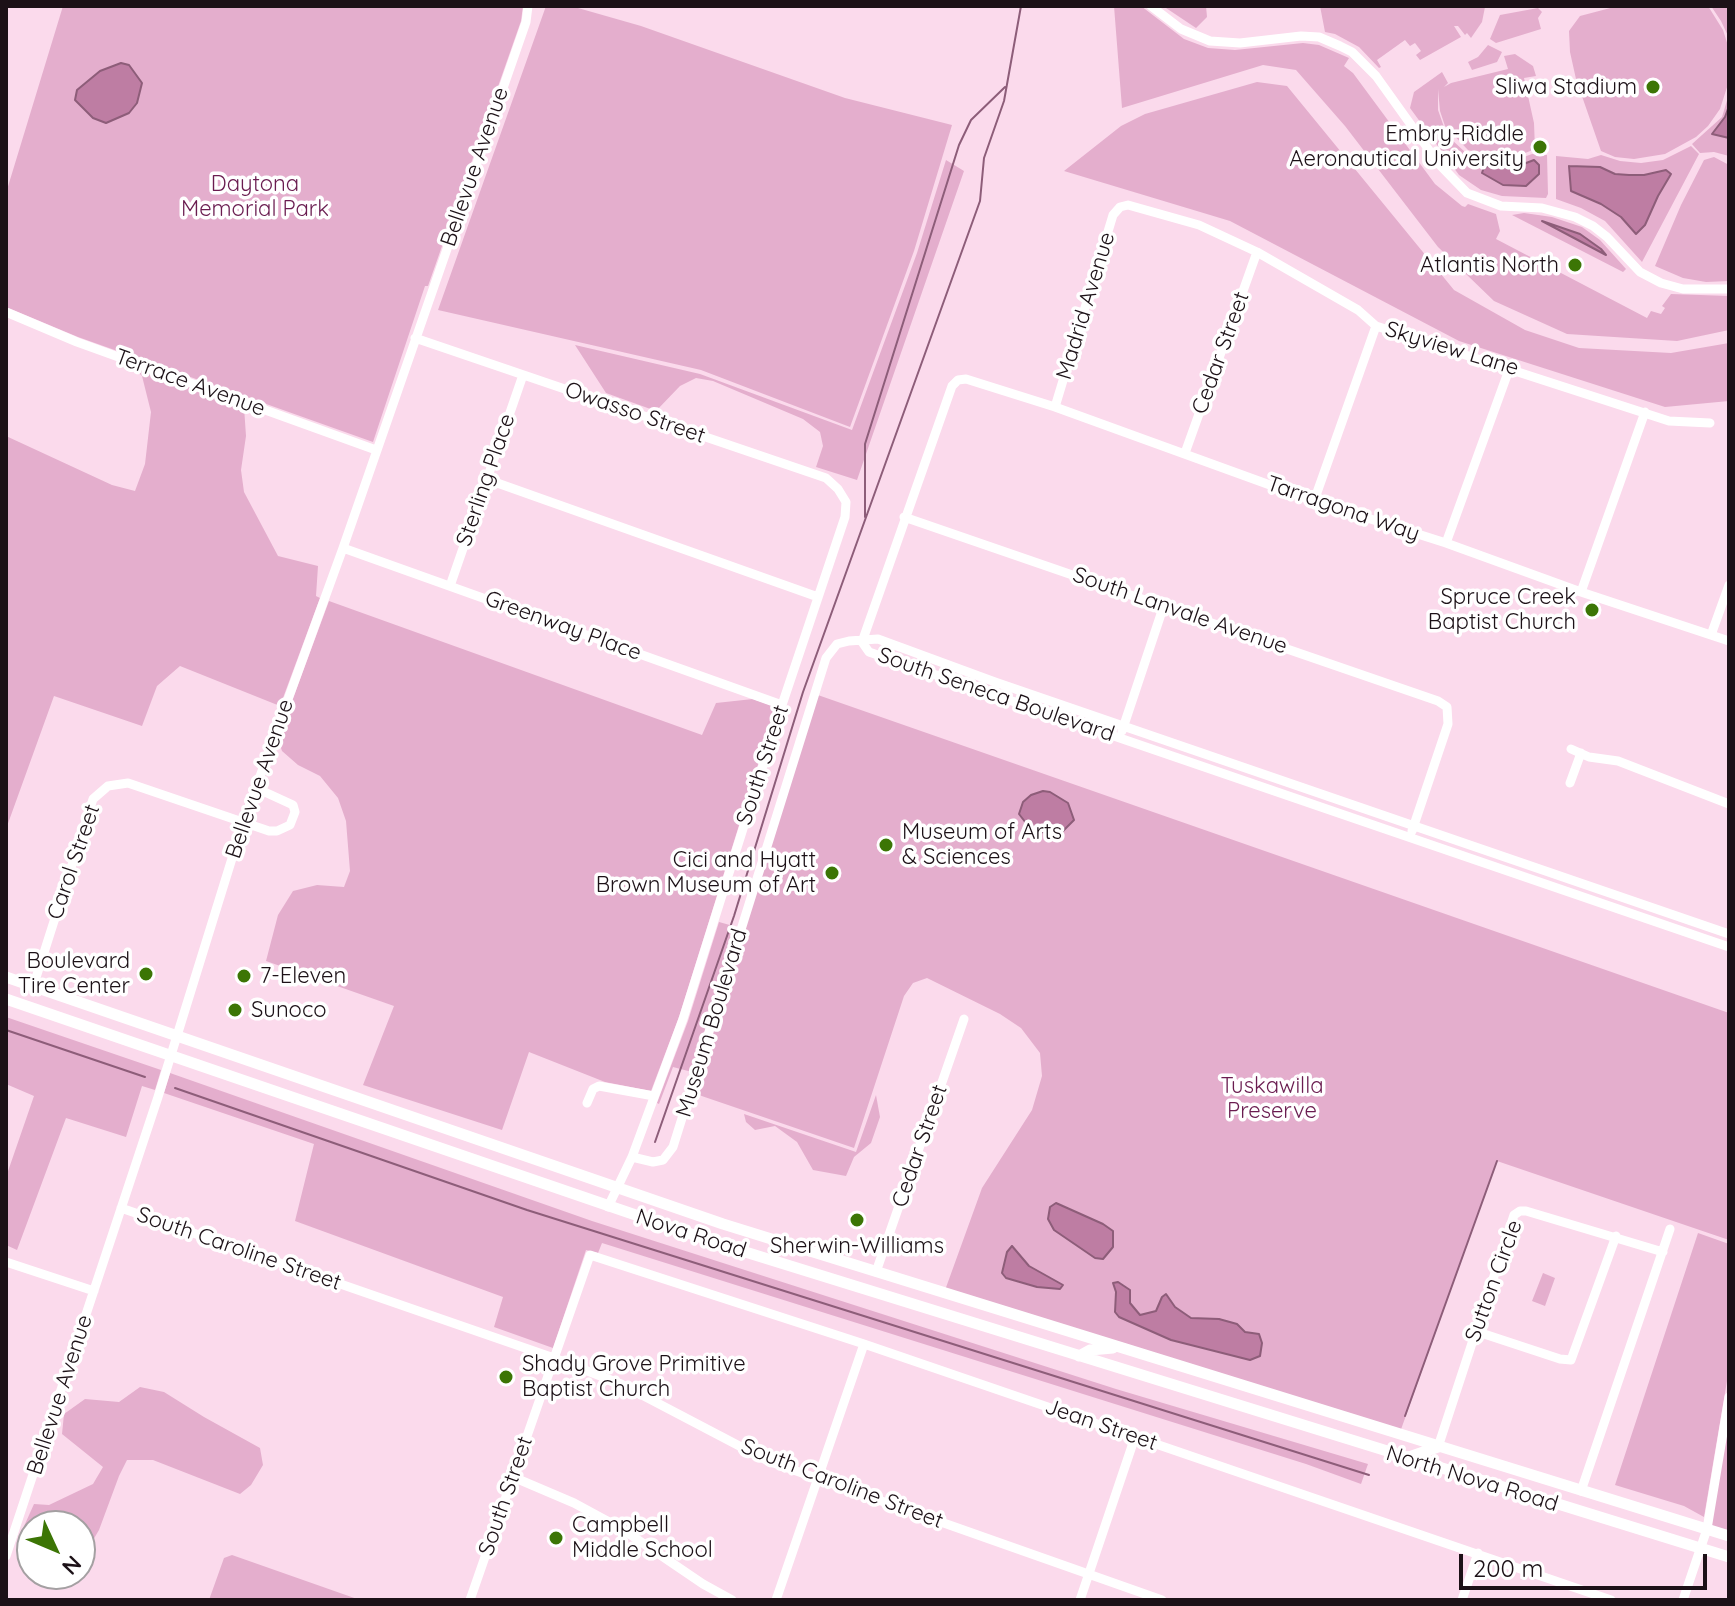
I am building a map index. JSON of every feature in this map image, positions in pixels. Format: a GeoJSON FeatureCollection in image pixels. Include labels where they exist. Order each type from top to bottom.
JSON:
{"type":"FeatureCollection","features":[{"type":"Feature","properties":{"kind":"main road","name":"Nova Road"},"geometry":{"type":"LineString","coordinates":[[6,977],[617,1188],[1222,1380]]}},
{"type":"Feature","properties":{"kind":"main road","name":"Nova Road"},"geometry":{"type":"LineString","coordinates":[[6,999],[608,1207],[1216,1399]]}},
{"type":"Feature","properties":{"kind":"main road"},"geometry":{"type":"LineString","coordinates":[[844,1283],[863,1280],[876,1272]]}},
{"type":"Feature","properties":{"kind":"main road"},"geometry":{"type":"LineString","coordinates":[[1050,1347],[1087,1338]]}},
{"type":"Feature","properties":{"kind":"main road"},"geometry":{"type":"LineString","coordinates":[[1079,1356],[1090,1350],[1118,1347]]}},
{"type":"Feature","properties":{"kind":"main road","name":"North Nova Road"},"geometry":{"type":"LineString","coordinates":[[1222,1380],[1729,1536]]}},
{"type":"Feature","properties":{"kind":"main road","name":"North Nova Road"},"geometry":{"type":"LineString","coordinates":[[1216,1399],[1729,1557]]}},
{"type":"Feature","properties":{"kind":"main road"},"geometry":{"type":"LineString","coordinates":[[1405,1458],[1438,1447]]}},
{"type":"Feature","properties":{"kind":"main road"},"geometry":{"type":"LineString","coordinates":[[1436,1468],[1447,1460],[1466,1456]]}},
{"type":"Feature","properties":{"kind":"street","name":"Bellevue Avenue"},"geometry":{"type":"LineString","coordinates":[[6,1556],[177,1036],[243,823],[343,548],[526,22],[528,6]]}},
{"type":"Feature","properties":{"kind":"street"},"geometry":{"type":"LineString","coordinates":[[1151,6],[1181,29],[1210,41],[1240,43],[1301,36],[1330,41],[1352,52],[1376,76],[1439,164],[1467,193],[1501,206],[1542,208],[1575,217],[1607,237],[1640,272],[1661,283],[1683,289],[1729,289]]}},
{"type":"Feature","properties":{"kind":"street","name":"Skyview Lane"},"geometry":{"type":"LineString","coordinates":[[1120,207],[1128,205],[1199,225],[1257,252],[1358,310],[1376,326],[1669,421],[1710,423]]}},
{"type":"Feature","properties":{"kind":"street","name":"Madrid Avenue"},"geometry":{"type":"LineString","coordinates":[[1055,407],[1113,215],[1120,207]]}},
{"type":"Feature","properties":{"kind":"street","name":"Cedar Street"},"geometry":{"type":"LineString","coordinates":[[1185,453],[1257,252]]}},
{"type":"Feature","properties":{"kind":"street","name":"Terrace Avenue"},"geometry":{"type":"LineString","coordinates":[[6,312],[77,342],[376,450]]}},
{"type":"Feature","properties":{"kind":"street"},"geometry":{"type":"LineString","coordinates":[[1314,501],[1376,326]]}},
{"type":"Feature","properties":{"kind":"street","name":"Owasso Street"},"geometry":{"type":"LineString","coordinates":[[415,338],[826,478],[846,502]]}},
{"type":"Feature","properties":{"kind":"street"},"geometry":{"type":"LineString","coordinates":[[1446,543],[1510,367]]}},
{"type":"Feature","properties":{"kind":"street","name":"Sterling Place"},"geometry":{"type":"LineString","coordinates":[[450,586],[523,375]]}},
{"type":"Feature","properties":{"kind":"street","name":"Tarragona Way"},"geometry":{"type":"LineString","coordinates":[[904,517],[952,386],[958,380],[966,379],[1055,407],[1314,501],[1729,641]]}},
{"type":"Feature","properties":{"kind":"street"},"geometry":{"type":"LineString","coordinates":[[1581,592],[1645,412]]}},
{"type":"Feature","properties":{"kind":"street"},"geometry":{"type":"LineString","coordinates":[[486,479],[818,597]]}},
{"type":"Feature","properties":{"kind":"street","name":"South Street"},"geometry":{"type":"LineString","coordinates":[[608,1207],[632,1157],[683,1019],[845,517],[846,502]]}},
{"type":"Feature","properties":{"kind":"street"},"geometry":{"type":"LineString","coordinates":[[862,642],[904,517]]}},
{"type":"Feature","properties":{"kind":"street","name":"South Lanvale Avenue"},"geometry":{"type":"LineString","coordinates":[[904,517],[1438,701],[1447,707],[1448,724],[1413,827]]}},
{"type":"Feature","properties":{"kind":"street","name":"Greenway Place"},"geometry":{"type":"LineString","coordinates":[[343,548],[782,705]]}},
{"type":"Feature","properties":{"kind":"street"},"geometry":{"type":"LineString","coordinates":[[1711,635],[1729,585]]}},
{"type":"Feature","properties":{"kind":"street"},"geometry":{"type":"LineString","coordinates":[[1120,738],[1164,605]]}},
{"type":"Feature","properties":{"kind":"street","name":"South Seneca Boulevard"},"geometry":{"type":"LineString","coordinates":[[1729,934],[1413,827],[878,639],[862,642],[869,652],[1729,947]]}},
{"type":"Feature","properties":{"kind":"street","name":"Museum Boulevard"},"geometry":{"type":"LineString","coordinates":[[632,1157],[653,1162],[663,1160],[673,1147],[826,658],[837,644],[862,642]]}},
{"type":"Feature","properties":{"kind":"street"},"geometry":{"type":"LineString","coordinates":[[991,694],[995,682]]}},
{"type":"Feature","properties":{"kind":"street"},"geometry":{"type":"LineString","coordinates":[[1570,783],[1576,751],[1618,761],[1729,804]]}},
{"type":"Feature","properties":{"kind":"street"},"geometry":{"type":"LineString","coordinates":[[1262,787],[1266,775]]}},
{"type":"Feature","properties":{"kind":"street","name":"Carol Street"},"geometry":{"type":"LineString","coordinates":[[33,987],[93,799],[108,786],[128,783],[243,823],[277,831],[284,829],[293,820],[293,805],[256,788]]}},
{"type":"Feature","properties":{"kind":"street"},"geometry":{"type":"LineString","coordinates":[[1410,838],[1413,827]]}},
{"type":"Feature","properties":{"kind":"street"},"geometry":{"type":"LineString","coordinates":[[1537,881],[1541,870]]}},
{"type":"Feature","properties":{"kind":"street"},"geometry":{"type":"LineString","coordinates":[[1685,932],[1688,920]]}},
{"type":"Feature","properties":{"kind":"street","name":"Cedar Street"},"geometry":{"type":"LineString","coordinates":[[876,1272],[964,1019]]}},
{"type":"Feature","properties":{"kind":"street"},"geometry":{"type":"LineString","coordinates":[[587,1103],[593,1089],[599,1086],[654,1096]]}},
{"type":"Feature","properties":{"kind":"street","name":"South Caroline Street"},"geometry":{"type":"LineString","coordinates":[[121,1208],[554,1358],[621,1384],[768,1461],[1162,1600]]}},
{"type":"Feature","properties":{"kind":"street","name":"Sutton Circle"},"geometry":{"type":"LineString","coordinates":[[1438,1447],[1514,1215],[1520,1211],[1616,1236],[1663,1252]]}},
{"type":"Feature","properties":{"kind":"street"},"geometry":{"type":"LineString","coordinates":[[1581,1491],[1670,1229]]}},
{"type":"Feature","properties":{"kind":"street"},"geometry":{"type":"LineString","coordinates":[[1475,1331],[1571,1360],[1616,1236]]}},
{"type":"Feature","properties":{"kind":"street","name":"South Street"},"geometry":{"type":"LineString","coordinates":[[470,1600],[590,1255]]}},
{"type":"Feature","properties":{"kind":"street","name":"Jean Street"},"geometry":{"type":"LineString","coordinates":[[590,1255],[864,1344],[1611,1600]]}},
{"type":"Feature","properties":{"kind":"street"},"geometry":{"type":"LineString","coordinates":[[6,1262],[94,1291]]}},
{"type":"Feature","properties":{"kind":"street"},"geometry":{"type":"LineString","coordinates":[[776,1600],[864,1344]]}},
{"type":"Feature","properties":{"kind":"street"},"geometry":{"type":"LineString","coordinates":[[1683,1600],[1707,1529],[1729,1397]]}},
{"type":"Feature","properties":{"kind":"street"},"geometry":{"type":"LineString","coordinates":[[1080,1600],[1135,1437]]}},
{"type":"Feature","properties":{"kind":"street"},"geometry":{"type":"LineString","coordinates":[[513,1477],[574,1503],[622,1529],[732,1600]]}},
{"type":"Feature","properties":{"kind":"street"},"geometry":{"type":"LineString","coordinates":[[1462,1600],[1478,1553]]}},
{"type":"Feature","properties":{"kind":"green space","name":"Daytona Memorial Park"},"geometry":{"type":"Polygon","coordinates":[[[63,6],[523,6],[521,21],[428,286],[425,286],[373,442],[78,337],[6,307],[6,193],[63,6]]]}},
{"type":"Feature","properties":{"kind":"green space"},"geometry":{"type":"Polygon","coordinates":[[[546,6],[571,6],[641,26],[845,98],[952,125],[914,251],[850,427],[701,370],[438,310],[546,6]]]}},
{"type":"Feature","properties":{"kind":"green space"},"geometry":{"type":"Polygon","coordinates":[[[1114,6],[1141,6],[1184,39],[1208,48],[1235,50],[1303,43],[1319,45],[1349,58],[1344,66],[1353,73],[1435,184],[1462,206],[1468,204],[1496,214],[1500,231],[1496,239],[1647,318],[1651,311],[1661,314],[1665,308],[1662,306],[1671,294],[1729,296],[1729,330],[1677,341],[1567,334],[1494,301],[1438,247],[1345,126],[1296,70],[1263,65],[1122,108],[1114,6]]]}},
{"type":"Feature","properties":{"kind":"green space"},"geometry":{"type":"Polygon","coordinates":[[[1163,6],[1206,6],[1207,17],[1196,28],[1163,6]]]}},
{"type":"Feature","properties":{"kind":"green space"},"geometry":{"type":"Polygon","coordinates":[[[1320,6],[1485,7],[1482,22],[1471,38],[1454,26],[1461,37],[1420,60],[1416,55],[1421,51],[1415,43],[1410,46],[1405,40],[1377,60],[1379,68],[1359,47],[1325,32],[1320,6]]]}},
{"type":"Feature","properties":{"kind":"green space","name":"Sliwa Stadium"},"geometry":{"type":"Polygon","coordinates":[[[1618,6],[1708,6],[1723,30],[1729,49],[1729,81],[1720,109],[1696,137],[1665,154],[1634,159],[1615,157],[1601,151],[1576,79],[1569,31],[1580,16],[1618,6]]]}},
{"type":"Feature","properties":{"kind":"green space"},"geometry":{"type":"Polygon","coordinates":[[[1711,6],[1729,6],[1729,38],[1721,21],[1711,6]]]}},
{"type":"Feature","properties":{"kind":"green space"},"geometry":{"type":"Polygon","coordinates":[[[1538,8],[1542,12],[1538,18],[1541,29],[1496,43],[1490,39],[1500,15],[1538,8]]]}},
{"type":"Feature","properties":{"kind":"green space"},"geometry":{"type":"Polygon","coordinates":[[[1488,45],[1502,52],[1497,62],[1472,70],[1468,62],[1478,57],[1488,45]]]}},
{"type":"Feature","properties":{"kind":"green space"},"geometry":{"type":"Polygon","coordinates":[[[1515,54],[1533,66],[1536,76],[1524,78],[1534,123],[1535,149],[1513,158],[1501,159],[1468,150],[1445,126],[1438,89],[1438,110],[1444,127],[1452,140],[1479,159],[1510,162],[1532,154],[1547,155],[1546,198],[1502,196],[1481,190],[1459,175],[1410,108],[1414,92],[1442,72],[1448,83],[1444,87],[1508,69],[1504,56],[1515,54]]]}},
{"type":"Feature","properties":{"kind":"green space"},"geometry":{"type":"Polygon","coordinates":[[[1257,82],[1287,86],[1454,290],[1525,330],[1579,348],[1671,353],[1729,343],[1729,401],[1665,407],[1459,341],[1230,221],[1064,171],[1121,126],[1145,114],[1257,82]]]}},
{"type":"Feature","properties":{"kind":"green space"},"geometry":{"type":"Polygon","coordinates":[[[1729,94],[1729,156],[1714,152],[1700,153],[1692,144],[1722,117],[1729,94]]]}},
{"type":"Feature","properties":{"kind":"green space"},"geometry":{"type":"Polygon","coordinates":[[[1691,146],[1699,154],[1642,262],[1605,221],[1556,199],[1556,156],[1588,159],[1601,155],[1641,163],[1663,160],[1691,146]]]}},
{"type":"Feature","properties":{"kind":"green space"},"geometry":{"type":"Polygon","coordinates":[[[1714,157],[1729,165],[1729,281],[1706,282],[1683,278],[1655,266],[1704,160],[1714,157]]]}},
{"type":"Feature","properties":{"kind":"green space"},"geometry":{"type":"Polygon","coordinates":[[[946,160],[964,171],[857,480],[816,467],[823,446],[820,432],[803,419],[713,381],[696,378],[680,386],[656,411],[606,393],[575,345],[700,374],[852,430],[917,253],[946,160]]]}},
{"type":"Feature","properties":{"kind":"green space"},"geometry":{"type":"Polygon","coordinates":[[[1524,213],[1552,217],[1582,227],[1600,240],[1626,269],[1623,272],[1512,215],[1524,213]]]}},
{"type":"Feature","properties":{"kind":"green space"},"geometry":{"type":"Polygon","coordinates":[[[133,367],[244,407],[246,436],[241,470],[244,492],[278,556],[318,566],[316,596],[320,598],[280,706],[180,666],[157,686],[142,726],[54,696],[6,829],[6,436],[112,485],[135,491],[145,464],[151,412],[142,376],[133,367]]]}},
{"type":"Feature","properties":{"kind":"green space"},"geometry":{"type":"Polygon","coordinates":[[[329,601],[702,735],[716,703],[753,699],[776,707],[679,1017],[651,1091],[605,1082],[529,1052],[502,1130],[363,1085],[394,1006],[266,961],[278,915],[293,891],[317,885],[344,887],[350,871],[346,821],[338,798],[320,776],[298,765],[282,751],[278,739],[329,601]]]}},
{"type":"Feature","properties":{"kind":"green space","name":"Tuskawilla Preserve"},"geometry":{"type":"Polygon","coordinates":[[[815,694],[1729,1013],[1729,1240],[1497,1161],[1399,1435],[944,1293],[982,1188],[1032,1110],[1042,1076],[1040,1053],[1021,1028],[1000,1014],[927,978],[913,983],[904,996],[854,1148],[690,1092],[815,694]]]}},
{"type":"Feature","properties":{"kind":"green space"},"geometry":{"type":"Polygon","coordinates":[[[719,922],[737,927],[692,1072],[673,1067],[659,1104],[657,1103],[688,1021],[719,922]]]}},
{"type":"Feature","properties":{"kind":"green space"},"geometry":{"type":"Polygon","coordinates":[[[6,1017],[161,1070],[155,1090],[142,1086],[126,1137],[66,1118],[17,1250],[6,1245],[6,1177],[34,1096],[6,1084],[6,1017]]]}},
{"type":"Feature","properties":{"kind":"green space"},"geometry":{"type":"Polygon","coordinates":[[[170,1073],[592,1221],[1116,1389],[1368,1464],[1361,1484],[1306,1464],[602,1243],[598,1253],[586,1250],[553,1348],[494,1327],[503,1297],[295,1221],[314,1144],[164,1093],[170,1073]]]}},
{"type":"Feature","properties":{"kind":"green space"},"geometry":{"type":"Polygon","coordinates":[[[876,1095],[880,1117],[871,1143],[854,1157],[846,1176],[813,1170],[797,1142],[775,1126],[755,1130],[746,1122],[744,1114],[856,1152],[876,1095]]]}},
{"type":"Feature","properties":{"kind":"green space"},"geometry":{"type":"Polygon","coordinates":[[[1698,1233],[1729,1244],[1729,1369],[1704,1517],[1684,1506],[1615,1485],[1698,1233]]]}},
{"type":"Feature","properties":{"kind":"green space"},"geometry":{"type":"Polygon","coordinates":[[[1543,1273],[1555,1278],[1545,1306],[1532,1301],[1543,1273]]]}},
{"type":"Feature","properties":{"kind":"green space"},"geometry":{"type":"Polygon","coordinates":[[[140,1387],[164,1392],[260,1448],[263,1465],[251,1485],[240,1494],[153,1460],[127,1460],[96,1535],[96,1510],[31,1510],[34,1504],[49,1505],[93,1484],[103,1467],[62,1434],[64,1414],[85,1399],[119,1402],[140,1387]]]}},
{"type":"Feature","properties":{"kind":"green space"},"geometry":{"type":"Polygon","coordinates":[[[1729,1397],[1729,1536],[1707,1529],[1729,1397]]]}},
{"type":"Feature","properties":{"kind":"green space"},"geometry":{"type":"Polygon","coordinates":[[[232,1555],[360,1600],[209,1600],[224,1558],[232,1555]]]}},
{"type":"Feature","properties":{"kind":"shaded area"},"geometry":{"type":"Polygon","coordinates":[[[121,63],[129,65],[142,83],[137,103],[129,113],[106,123],[93,118],[75,100],[77,90],[100,71],[121,63]]]}},
{"type":"Feature","properties":{"kind":"shaded area"},"geometry":{"type":"Polygon","coordinates":[[[1729,106],[1729,138],[1712,134],[1725,117],[1729,106]]]}},
{"type":"Feature","properties":{"kind":"shaded area"},"geometry":{"type":"Polygon","coordinates":[[[1534,160],[1539,165],[1539,174],[1526,186],[1503,185],[1482,173],[1484,167],[1513,168],[1534,160]]]}},
{"type":"Feature","properties":{"kind":"shaded area"},"geometry":{"type":"Polygon","coordinates":[[[1569,166],[1600,167],[1615,174],[1644,175],[1666,170],[1671,174],[1645,225],[1636,234],[1621,217],[1571,191],[1569,166]]]}},
{"type":"Feature","properties":{"kind":"shaded area"},"geometry":{"type":"Polygon","coordinates":[[[1542,221],[1580,234],[1606,255],[1542,221]]]}},
{"type":"Feature","properties":{"kind":"shaded area"},"geometry":{"type":"Polygon","coordinates":[[[1043,791],[1068,803],[1074,820],[1061,833],[1038,832],[1029,827],[1019,814],[1023,802],[1043,791]]]}},
{"type":"Feature","properties":{"kind":"shaded area"},"geometry":{"type":"Polygon","coordinates":[[[1056,1203],[1113,1231],[1113,1247],[1103,1259],[1095,1258],[1054,1230],[1048,1219],[1050,1207],[1056,1203]]]}},
{"type":"Feature","properties":{"kind":"shaded area"},"geometry":{"type":"Polygon","coordinates":[[[1012,1246],[1029,1266],[1063,1285],[1060,1289],[1037,1287],[1006,1278],[1002,1273],[1007,1252],[1012,1246]]]}},
{"type":"Feature","properties":{"kind":"shaded area"},"geometry":{"type":"Polygon","coordinates":[[[1118,1282],[1130,1290],[1130,1303],[1140,1315],[1156,1311],[1166,1294],[1175,1307],[1191,1318],[1219,1319],[1237,1324],[1245,1332],[1259,1334],[1262,1343],[1260,1356],[1250,1360],[1171,1340],[1119,1317],[1115,1312],[1113,1283],[1118,1282]]]}},
{"type":"Feature","properties":{"kind":"waterway"},"geometry":{"type":"LineString","coordinates":[[655,1142],[734,916],[803,692],[980,201],[984,158],[1004,101],[1021,6]]}},
{"type":"Feature","properties":{"kind":"waterway"},"geometry":{"type":"LineString","coordinates":[[865,517],[865,444],[959,145],[971,120],[1005,87]]}},
{"type":"Feature","properties":{"kind":"waterway"},"geometry":{"type":"LineString","coordinates":[[6,1030],[145,1077]]}},
{"type":"Feature","properties":{"kind":"waterway"},"geometry":{"type":"LineString","coordinates":[[175,1088],[527,1210],[1369,1475]]}},
{"type":"Feature","properties":{"kind":"waterway"},"geometry":{"type":"LineString","coordinates":[[1405,1416],[1497,1161]]}},
{"type":"Feature","properties":{"kind":"place","name":"Sliwa Stadium"},"geometry":{"type":"Point","coordinates":[1653,87]}},
{"type":"Feature","properties":{"kind":"place","name":"Embry-Riddle Aeronautical University"},"geometry":{"type":"Point","coordinates":[1540,147]}},
{"type":"Feature","properties":{"kind":"place","name":"Atlantis North"},"geometry":{"type":"Point","coordinates":[1575,265]}},
{"type":"Feature","properties":{"kind":"place","name":"Spruce Creek Baptist Church"},"geometry":{"type":"Point","coordinates":[1592,610]}},
{"type":"Feature","properties":{"kind":"place","name":"Museum of Arts & Sciences"},"geometry":{"type":"Point","coordinates":[886,845]}},
{"type":"Feature","properties":{"kind":"place","name":"Cici and Hyatt Brown Museum of Art"},"geometry":{"type":"Point","coordinates":[832,873]}},
{"type":"Feature","properties":{"kind":"place","name":"Boulevard Tire Center"},"geometry":{"type":"Point","coordinates":[146,974]}},
{"type":"Feature","properties":{"kind":"place","name":"7-Eleven"},"geometry":{"type":"Point","coordinates":[244,976]}},
{"type":"Feature","properties":{"kind":"place","name":"Sunoco"},"geometry":{"type":"Point","coordinates":[235,1010]}},
{"type":"Feature","properties":{"kind":"place","name":"Sherwin-Williams"},"geometry":{"type":"Point","coordinates":[857,1220]}},
{"type":"Feature","properties":{"kind":"place","name":"Shady Grove Primitive Baptist Church"},"geometry":{"type":"Point","coordinates":[506,1377]}},
{"type":"Feature","properties":{"kind":"place","name":"Campbell Middle School"},"geometry":{"type":"Point","coordinates":[556,1538]}}]}
